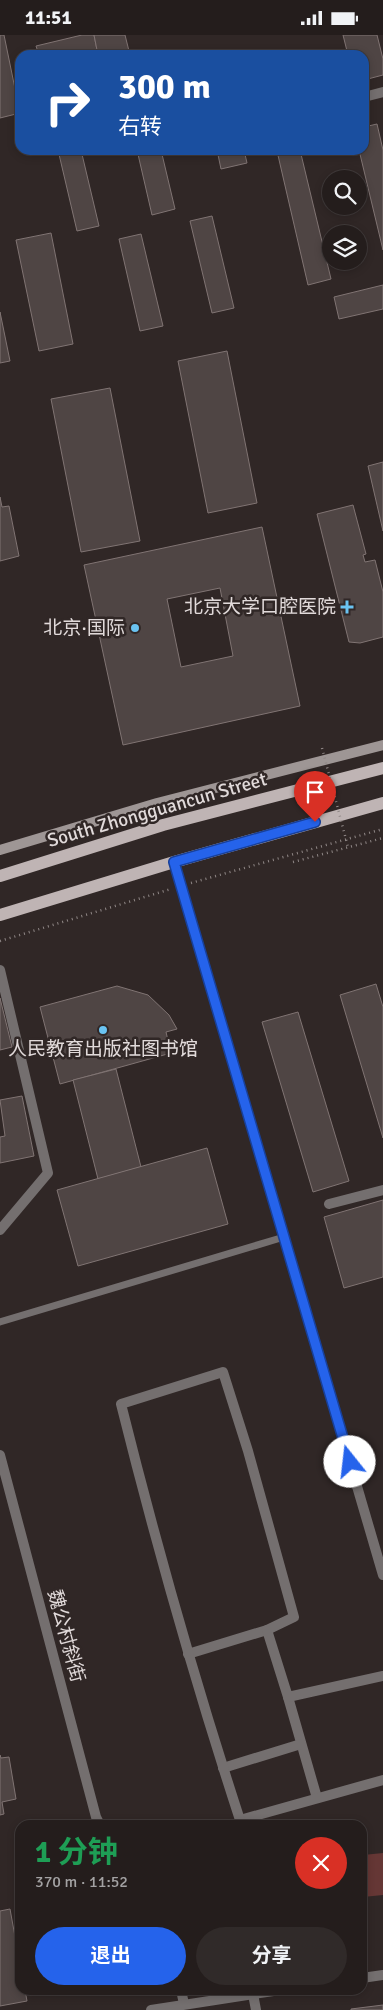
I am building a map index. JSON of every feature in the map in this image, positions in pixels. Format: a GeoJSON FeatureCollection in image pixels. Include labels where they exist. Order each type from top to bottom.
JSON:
{"type":"FeatureCollection","features":[{"type":"Feature","properties":{"kind":"main road","name":"South Zhongguancun Street"},"geometry":{"type":"LineString","coordinates":[[0,876],[163,825],[383,768]]}},
{"type":"Feature","properties":{"kind":"main road"},"geometry":{"type":"LineString","coordinates":[[0,915],[174,862],[383,803]]}},
{"type":"Feature","properties":{"kind":"street"},"geometry":{"type":"LineString","coordinates":[[369,96],[383,92]]}},
{"type":"Feature","properties":{"kind":"street","name":"South Zhongguancun Street"},"geometry":{"type":"LineString","coordinates":[[0,851],[157,803],[383,745]]}},
{"type":"Feature","properties":{"kind":"street"},"geometry":{"type":"LineString","coordinates":[[174,862],[383,1575]]}},
{"type":"Feature","properties":{"kind":"street"},"geometry":{"type":"LineString","coordinates":[[0,970],[48,1173],[0,1230]]}},
{"type":"Feature","properties":{"kind":"street"},"geometry":{"type":"LineString","coordinates":[[329,1204],[383,1190]]}},
{"type":"Feature","properties":{"kind":"street"},"geometry":{"type":"LineString","coordinates":[[188,1654],[267,1630],[294,1617],[248,1451],[223,1372],[121,1404],[149,1517],[188,1654],[238,1820]]}},
{"type":"Feature","properties":{"kind":"street","name":"魏公村斜街"},"geometry":{"type":"LineString","coordinates":[[0,1455],[99,1820]]}},
{"type":"Feature","properties":{"kind":"street"},"geometry":{"type":"LineString","coordinates":[[267,1630],[317,1798]]}},
{"type":"Feature","properties":{"kind":"street"},"geometry":{"type":"LineString","coordinates":[[288,1697],[383,1676]]}},
{"type":"Feature","properties":{"kind":"street"},"geometry":{"type":"LineString","coordinates":[[223,1768],[301,1744]]}},
{"type":"Feature","properties":{"kind":"street"},"geometry":{"type":"LineString","coordinates":[[246,1820],[383,1780]]}},
{"type":"Feature","properties":{"kind":"street"},"geometry":{"type":"LineString","coordinates":[[367,1977],[383,1975]]}},
{"type":"Feature","properties":{"kind":"street"},"geometry":{"type":"LineString","coordinates":[[183,1995],[184,2004]]}},
{"type":"Feature","properties":{"kind":"street"},"geometry":{"type":"LineString","coordinates":[[150,2010],[246,1995]]}},
{"type":"Feature","properties":{"kind":"street"},"geometry":{"type":"LineString","coordinates":[[253,1995],[256,2010]]}},
{"type":"Feature","properties":{"kind":"lane"},"geometry":{"type":"LineString","coordinates":[[0,1322],[284,1237]]}},
{"type":"Feature","properties":{"kind":"path"},"geometry":{"type":"LineString","coordinates":[[322,748],[348,847]]}},
{"type":"Feature","properties":{"kind":"path"},"geometry":{"type":"LineString","coordinates":[[293,863],[383,838]]}},
{"type":"Feature","properties":{"kind":"shaded area"},"geometry":{"type":"Polygon","coordinates":[[[383,1853],[383,1895],[367,1897],[367,1855],[383,1853]]]}},
{"type":"Feature","properties":{"kind":"building"},"geometry":{"type":"Polygon","coordinates":[[[0,35],[4,35],[15,89],[15,114],[0,118],[0,35]]]}},
{"type":"Feature","properties":{"kind":"building"},"geometry":{"type":"Polygon","coordinates":[[[82,35],[94,35],[97,50],[37,50],[36,46],[82,35]]]}},
{"type":"Feature","properties":{"kind":"building"},"geometry":{"type":"Polygon","coordinates":[[[94,35],[125,35],[129,50],[97,50],[94,35]]]}},
{"type":"Feature","properties":{"kind":"building"},"geometry":{"type":"Polygon","coordinates":[[[343,35],[377,35],[383,59],[383,75],[369,79],[369,50],[347,50],[343,35]]]}},
{"type":"Feature","properties":{"kind":"building"},"geometry":{"type":"Polygon","coordinates":[[[377,124],[383,150],[383,250],[367,183],[367,170],[364,170],[360,155],[369,155],[369,126],[377,124]]]}},
{"type":"Feature","properties":{"kind":"building"},"geometry":{"type":"Polygon","coordinates":[[[59,155],[82,155],[99,226],[77,231],[59,155]]]}},
{"type":"Feature","properties":{"kind":"building"},"geometry":{"type":"Polygon","coordinates":[[[138,155],[162,155],[175,209],[152,215],[138,155]]]}},
{"type":"Feature","properties":{"kind":"building"},"geometry":{"type":"Polygon","coordinates":[[[218,155],[245,155],[247,163],[221,169],[218,155]]]}},
{"type":"Feature","properties":{"kind":"building"},"geometry":{"type":"Polygon","coordinates":[[[278,155],[301,155],[322,242],[322,270],[329,270],[331,279],[308,285],[278,155]]]}},
{"type":"Feature","properties":{"kind":"building"},"geometry":{"type":"Polygon","coordinates":[[[212,216],[234,308],[212,313],[190,221],[212,216]]]}},
{"type":"Feature","properties":{"kind":"building"},"geometry":{"type":"Polygon","coordinates":[[[51,233],[73,344],[39,351],[16,240],[51,233]]]}},
{"type":"Feature","properties":{"kind":"building"},"geometry":{"type":"Polygon","coordinates":[[[141,234],[163,326],[140,331],[119,239],[141,234]]]}},
{"type":"Feature","properties":{"kind":"building"},"geometry":{"type":"Polygon","coordinates":[[[383,285],[383,309],[339,319],[334,297],[383,285]]]}},
{"type":"Feature","properties":{"kind":"building"},"geometry":{"type":"Polygon","coordinates":[[[0,312],[10,361],[0,363],[0,312]]]}},
{"type":"Feature","properties":{"kind":"building"},"geometry":{"type":"Polygon","coordinates":[[[227,351],[257,503],[208,513],[178,361],[227,351]]]}},
{"type":"Feature","properties":{"kind":"building"},"geometry":{"type":"Polygon","coordinates":[[[110,388],[140,541],[81,552],[51,399],[110,388]]]}},
{"type":"Feature","properties":{"kind":"building"},"geometry":{"type":"Polygon","coordinates":[[[383,462],[383,531],[368,466],[383,462]]]}},
{"type":"Feature","properties":{"kind":"building"},"geometry":{"type":"Polygon","coordinates":[[[0,497],[2,507],[9,506],[19,556],[0,561],[0,497]]]}},
{"type":"Feature","properties":{"kind":"building"},"geometry":{"type":"Polygon","coordinates":[[[353,505],[366,554],[363,555],[365,562],[375,560],[383,592],[383,637],[360,643],[349,642],[317,514],[353,505]]]}},
{"type":"Feature","properties":{"kind":"building","name":"北京·国际"},"geometry":{"type":"Polygon","coordinates":[[[262,527],[300,706],[123,745],[84,565],[262,527]],[[220,588],[167,599],[181,667],[233,656],[220,588]]]}},
{"type":"Feature","properties":{"kind":"building"},"geometry":{"type":"Polygon","coordinates":[[[376,984],[383,1007],[383,1138],[340,995],[376,984]]]}},
{"type":"Feature","properties":{"kind":"building"},"geometry":{"type":"Polygon","coordinates":[[[117,986],[148,995],[169,1015],[177,1029],[166,1032],[171,1053],[60,1084],[40,1007],[117,986]]]}},
{"type":"Feature","properties":{"kind":"building"},"geometry":{"type":"Polygon","coordinates":[[[0,998],[12,1047],[0,1050],[0,998]]]}},
{"type":"Feature","properties":{"kind":"building"},"geometry":{"type":"Polygon","coordinates":[[[298,1012],[349,1181],[313,1192],[262,1022],[298,1012]]]}},
{"type":"Feature","properties":{"kind":"building"},"geometry":{"type":"Polygon","coordinates":[[[116,1069],[141,1167],[98,1179],[73,1080],[116,1069]]]}},
{"type":"Feature","properties":{"kind":"building"},"geometry":{"type":"Polygon","coordinates":[[[22,1096],[34,1156],[0,1163],[0,1137],[5,1136],[0,1100],[22,1096]]]}},
{"type":"Feature","properties":{"kind":"building"},"geometry":{"type":"Polygon","coordinates":[[[207,1148],[228,1224],[78,1266],[57,1190],[207,1148]]]}},
{"type":"Feature","properties":{"kind":"building"},"geometry":{"type":"Polygon","coordinates":[[[383,1200],[383,1277],[344,1288],[324,1217],[383,1200]]]}},
{"type":"Feature","properties":{"kind":"building"},"geometry":{"type":"Polygon","coordinates":[[[0,1755],[1,1758],[9,1757],[16,1799],[2,1802],[4,1814],[0,1815],[0,1755]]]}},
{"type":"Feature","properties":{"kind":"building"},"geometry":{"type":"Polygon","coordinates":[[[10,1909],[15,1936],[15,1995],[26,1995],[27,2001],[0,2006],[0,1911],[10,1909]]]}},
{"type":"Feature","properties":{"kind":"building"},"geometry":{"type":"Polygon","coordinates":[[[383,2005],[383,2010],[351,2010],[351,2009],[383,2005]]]}},
{"type":"Feature","properties":{"kind":"place","name":"北京大学口腔医院"},"geometry":{"type":"Point","coordinates":[347,607]}},
{"type":"Feature","properties":{"kind":"place","name":"北京·国际"},"geometry":{"type":"Point","coordinates":[135,628]}},
{"type":"Feature","properties":{"kind":"place","name":"人民教育出版社图书馆"},"geometry":{"type":"Point","coordinates":[103,1030]}},
{"type":"Feature","properties":{"kind":"route"},"geometry":{"type":"LineString","coordinates":[[315,822],[174,862],[350,1462]]}}]}
